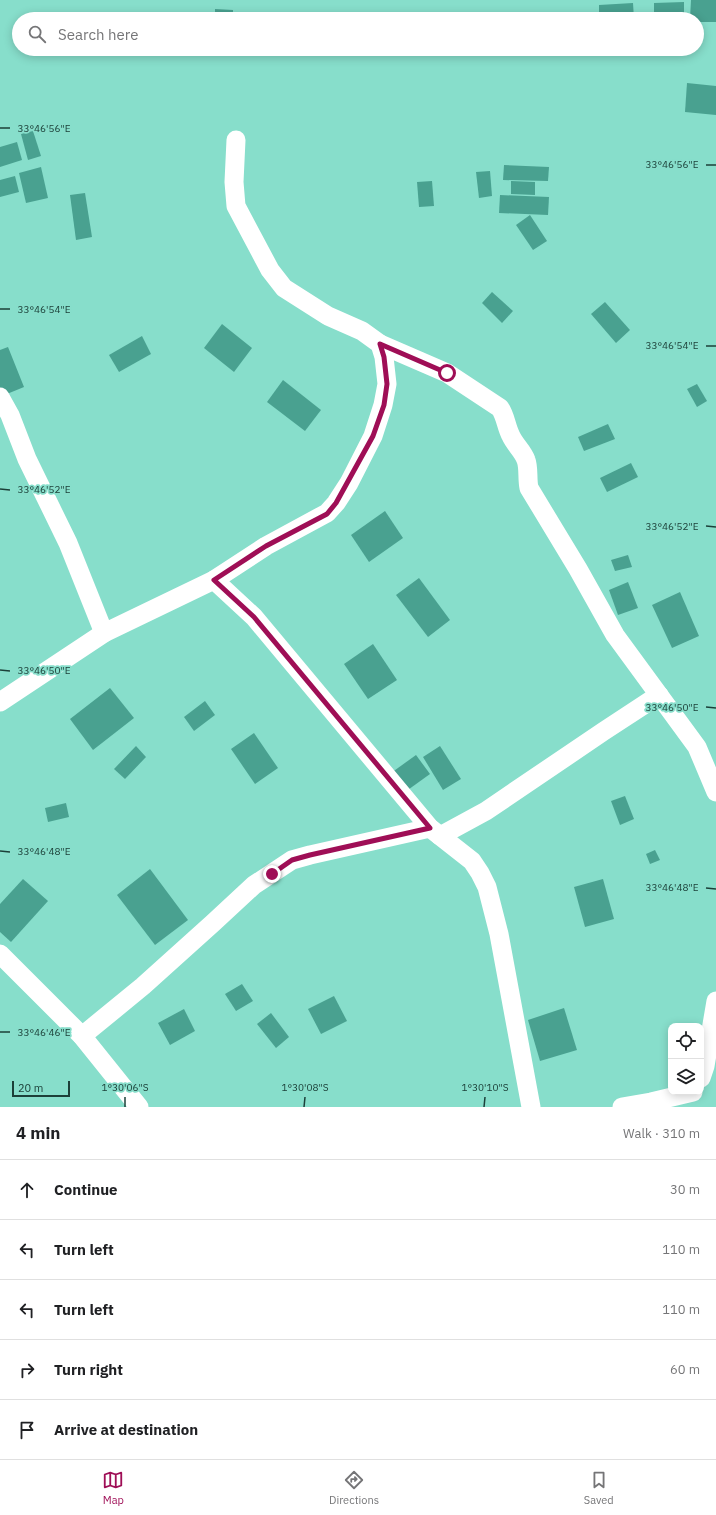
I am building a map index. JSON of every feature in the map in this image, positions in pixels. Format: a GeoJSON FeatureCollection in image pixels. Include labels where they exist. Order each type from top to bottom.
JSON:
{"type":"FeatureCollection","features":[{"type":"Feature","properties":{"kind":"street"},"geometry":{"type":"LineString","coordinates":[[236,140],[234,182],[236,206],[270,270],[284,288],[328,316],[362,331],[380,344],[447,373],[500,408],[504,413],[510,436],[522,452],[526,461],[529,488],[578,569],[615,635],[697,747],[716,792]]}},
{"type":"Feature","properties":{"kind":"street"},"geometry":{"type":"LineString","coordinates":[[0,702],[104,633],[214,580],[266,546],[327,514],[336,503],[373,436],[384,405],[387,384],[384,357],[380,344]]}},
{"type":"Feature","properties":{"kind":"street"},"geometry":{"type":"LineString","coordinates":[[0,397],[10,415],[27,459],[68,543],[104,633]]}},
{"type":"Feature","properties":{"kind":"street"},"geometry":{"type":"LineString","coordinates":[[214,580],[254,617],[435,832],[472,861],[487,887],[499,934],[530,1107]]}},
{"type":"Feature","properties":{"kind":"street"},"geometry":{"type":"LineString","coordinates":[[82,1036],[143,986],[254,885],[292,860],[310,855],[435,832],[486,811],[659,695]]}},
{"type":"Feature","properties":{"kind":"street"},"geometry":{"type":"LineString","coordinates":[[0,954],[82,1036],[139,1107]]}},
{"type":"Feature","properties":{"kind":"street"},"geometry":{"type":"LineString","coordinates":[[704,1069],[716,1001]]}},
{"type":"Feature","properties":{"kind":"street"},"geometry":{"type":"LineString","coordinates":[[704,1088],[716,1084]]}},
{"type":"Feature","properties":{"kind":"street"},"geometry":{"type":"LineString","coordinates":[[622,1107],[680,1095]]}},
{"type":"Feature","properties":{"kind":"building"},"geometry":{"type":"Polygon","coordinates":[[[691,0],[716,0],[716,22],[704,22],[704,12],[690,12],[691,0]]]}},
{"type":"Feature","properties":{"kind":"building"},"geometry":{"type":"Polygon","coordinates":[[[684,2],[684,12],[654,12],[654,3],[684,2]]]}},
{"type":"Feature","properties":{"kind":"building"},"geometry":{"type":"Polygon","coordinates":[[[633,3],[634,12],[599,12],[599,5],[633,3]]]}},
{"type":"Feature","properties":{"kind":"building"},"geometry":{"type":"Polygon","coordinates":[[[215,9],[233,10],[233,12],[215,12],[215,9]]]}},
{"type":"Feature","properties":{"kind":"building"},"geometry":{"type":"Polygon","coordinates":[[[687,83],[716,86],[716,115],[685,112],[687,83]]]}},
{"type":"Feature","properties":{"kind":"building"},"geometry":{"type":"Polygon","coordinates":[[[33,131],[41,156],[28,160],[21,134],[33,131]]]}},
{"type":"Feature","properties":{"kind":"building"},"geometry":{"type":"Polygon","coordinates":[[[17,142],[22,160],[0,167],[0,147],[17,142]]]}},
{"type":"Feature","properties":{"kind":"building"},"geometry":{"type":"Polygon","coordinates":[[[504,165],[549,167],[548,181],[503,180],[504,165]]]}},
{"type":"Feature","properties":{"kind":"building"},"geometry":{"type":"Polygon","coordinates":[[[41,167],[48,198],[26,203],[19,173],[41,167]]]}},
{"type":"Feature","properties":{"kind":"building"},"geometry":{"type":"Polygon","coordinates":[[[490,171],[492,196],[479,198],[476,172],[490,171]]]}},
{"type":"Feature","properties":{"kind":"building"},"geometry":{"type":"Polygon","coordinates":[[[15,176],[19,192],[0,197],[0,180],[15,176]]]}},
{"type":"Feature","properties":{"kind":"building"},"geometry":{"type":"Polygon","coordinates":[[[432,181],[434,206],[419,207],[417,182],[432,181]]]}},
{"type":"Feature","properties":{"kind":"building"},"geometry":{"type":"Polygon","coordinates":[[[511,181],[535,182],[535,195],[511,194],[511,181]]]}},
{"type":"Feature","properties":{"kind":"building"},"geometry":{"type":"Polygon","coordinates":[[[85,193],[92,237],[76,240],[70,195],[85,193]]]}},
{"type":"Feature","properties":{"kind":"building"},"geometry":{"type":"Polygon","coordinates":[[[500,195],[549,197],[548,215],[499,213],[500,195]]]}},
{"type":"Feature","properties":{"kind":"building"},"geometry":{"type":"Polygon","coordinates":[[[530,215],[547,241],[533,250],[516,225],[530,215]]]}},
{"type":"Feature","properties":{"kind":"building"},"geometry":{"type":"Polygon","coordinates":[[[492,292],[513,311],[502,323],[482,303],[492,292]]]}},
{"type":"Feature","properties":{"kind":"building"},"geometry":{"type":"Polygon","coordinates":[[[605,302],[630,330],[616,343],[591,314],[605,302]]]}},
{"type":"Feature","properties":{"kind":"building"},"geometry":{"type":"Polygon","coordinates":[[[222,324],[252,348],[234,372],[204,348],[222,324]]]}},
{"type":"Feature","properties":{"kind":"building"},"geometry":{"type":"Polygon","coordinates":[[[142,336],[151,354],[119,372],[109,355],[142,336]]]}},
{"type":"Feature","properties":{"kind":"building"},"geometry":{"type":"Polygon","coordinates":[[[8,347],[24,387],[2,396],[0,390],[0,350],[8,347]]]}},
{"type":"Feature","properties":{"kind":"building"},"geometry":{"type":"Polygon","coordinates":[[[283,380],[321,410],[305,431],[267,402],[283,380]]]}},
{"type":"Feature","properties":{"kind":"building"},"geometry":{"type":"Polygon","coordinates":[[[697,384],[707,401],[697,407],[687,389],[697,384]]]}},
{"type":"Feature","properties":{"kind":"building"},"geometry":{"type":"Polygon","coordinates":[[[608,424],[615,439],[584,451],[578,437],[608,424]]]}},
{"type":"Feature","properties":{"kind":"building"},"geometry":{"type":"Polygon","coordinates":[[[631,463],[638,477],[607,492],[600,478],[631,463]]]}},
{"type":"Feature","properties":{"kind":"building"},"geometry":{"type":"Polygon","coordinates":[[[385,511],[403,538],[369,562],[351,535],[385,511]]]}},
{"type":"Feature","properties":{"kind":"building"},"geometry":{"type":"Polygon","coordinates":[[[628,555],[632,567],[615,571],[611,560],[628,555]]]}},
{"type":"Feature","properties":{"kind":"building"},"geometry":{"type":"Polygon","coordinates":[[[419,578],[450,620],[428,637],[396,595],[419,578]]]}},
{"type":"Feature","properties":{"kind":"building"},"geometry":{"type":"Polygon","coordinates":[[[628,582],[638,608],[618,615],[609,590],[628,582]]]}},
{"type":"Feature","properties":{"kind":"building"},"geometry":{"type":"Polygon","coordinates":[[[680,592],[699,636],[672,648],[652,605],[680,592]]]}},
{"type":"Feature","properties":{"kind":"building"},"geometry":{"type":"Polygon","coordinates":[[[373,644],[397,680],[368,699],[344,664],[373,644]]]}},
{"type":"Feature","properties":{"kind":"building"},"geometry":{"type":"Polygon","coordinates":[[[110,688],[134,718],[93,750],[70,719],[110,688]]]}},
{"type":"Feature","properties":{"kind":"building"},"geometry":{"type":"Polygon","coordinates":[[[205,701],[215,715],[194,731],[184,717],[205,701]]]}},
{"type":"Feature","properties":{"kind":"building"},"geometry":{"type":"Polygon","coordinates":[[[254,733],[278,768],[255,784],[231,749],[254,733]]]}},
{"type":"Feature","properties":{"kind":"building"},"geometry":{"type":"Polygon","coordinates":[[[136,746],[146,757],[125,779],[114,769],[136,746]]]}},
{"type":"Feature","properties":{"kind":"building"},"geometry":{"type":"Polygon","coordinates":[[[440,746],[461,779],[443,790],[423,757],[440,746]]]}},
{"type":"Feature","properties":{"kind":"building"},"geometry":{"type":"Polygon","coordinates":[[[416,755],[430,774],[405,792],[391,773],[416,755]]]}},
{"type":"Feature","properties":{"kind":"building"},"geometry":{"type":"Polygon","coordinates":[[[625,796],[634,819],[620,825],[611,801],[625,796]]]}},
{"type":"Feature","properties":{"kind":"building"},"geometry":{"type":"Polygon","coordinates":[[[66,803],[69,817],[48,822],[45,808],[66,803]]]}},
{"type":"Feature","properties":{"kind":"building"},"geometry":{"type":"Polygon","coordinates":[[[655,850],[660,860],[650,864],[646,854],[655,850]]]}},
{"type":"Feature","properties":{"kind":"building"},"geometry":{"type":"Polygon","coordinates":[[[150,869],[188,920],[155,945],[117,895],[150,869]]]}},
{"type":"Feature","properties":{"kind":"building"},"geometry":{"type":"Polygon","coordinates":[[[23,879],[48,901],[11,942],[0,932],[0,904],[23,879]]]}},
{"type":"Feature","properties":{"kind":"building"},"geometry":{"type":"Polygon","coordinates":[[[603,879],[614,919],[585,927],[574,887],[603,879]]]}},
{"type":"Feature","properties":{"kind":"building"},"geometry":{"type":"Polygon","coordinates":[[[242,984],[253,1001],[236,1011],[225,994],[242,984]]]}},
{"type":"Feature","properties":{"kind":"building"},"geometry":{"type":"Polygon","coordinates":[[[334,996],[347,1021],[321,1034],[308,1009],[334,996]]]}},
{"type":"Feature","properties":{"kind":"building"},"geometry":{"type":"Polygon","coordinates":[[[564,1008],[577,1050],[540,1061],[528,1020],[564,1008]]]}},
{"type":"Feature","properties":{"kind":"building"},"geometry":{"type":"Polygon","coordinates":[[[184,1009],[195,1031],[170,1045],[158,1023],[184,1009]]]}},
{"type":"Feature","properties":{"kind":"building"},"geometry":{"type":"Polygon","coordinates":[[[271,1013],[289,1037],[276,1048],[257,1024],[271,1013]]]}},
{"type":"Feature","properties":{"kind":"route"},"geometry":{"type":"LineString","coordinates":[[272,874],[292,860],[430,828],[254,617],[214,580],[266,546],[327,514],[336,503],[349,483],[373,436],[384,405],[387,384],[384,357],[380,344],[447,373]]}}]}
